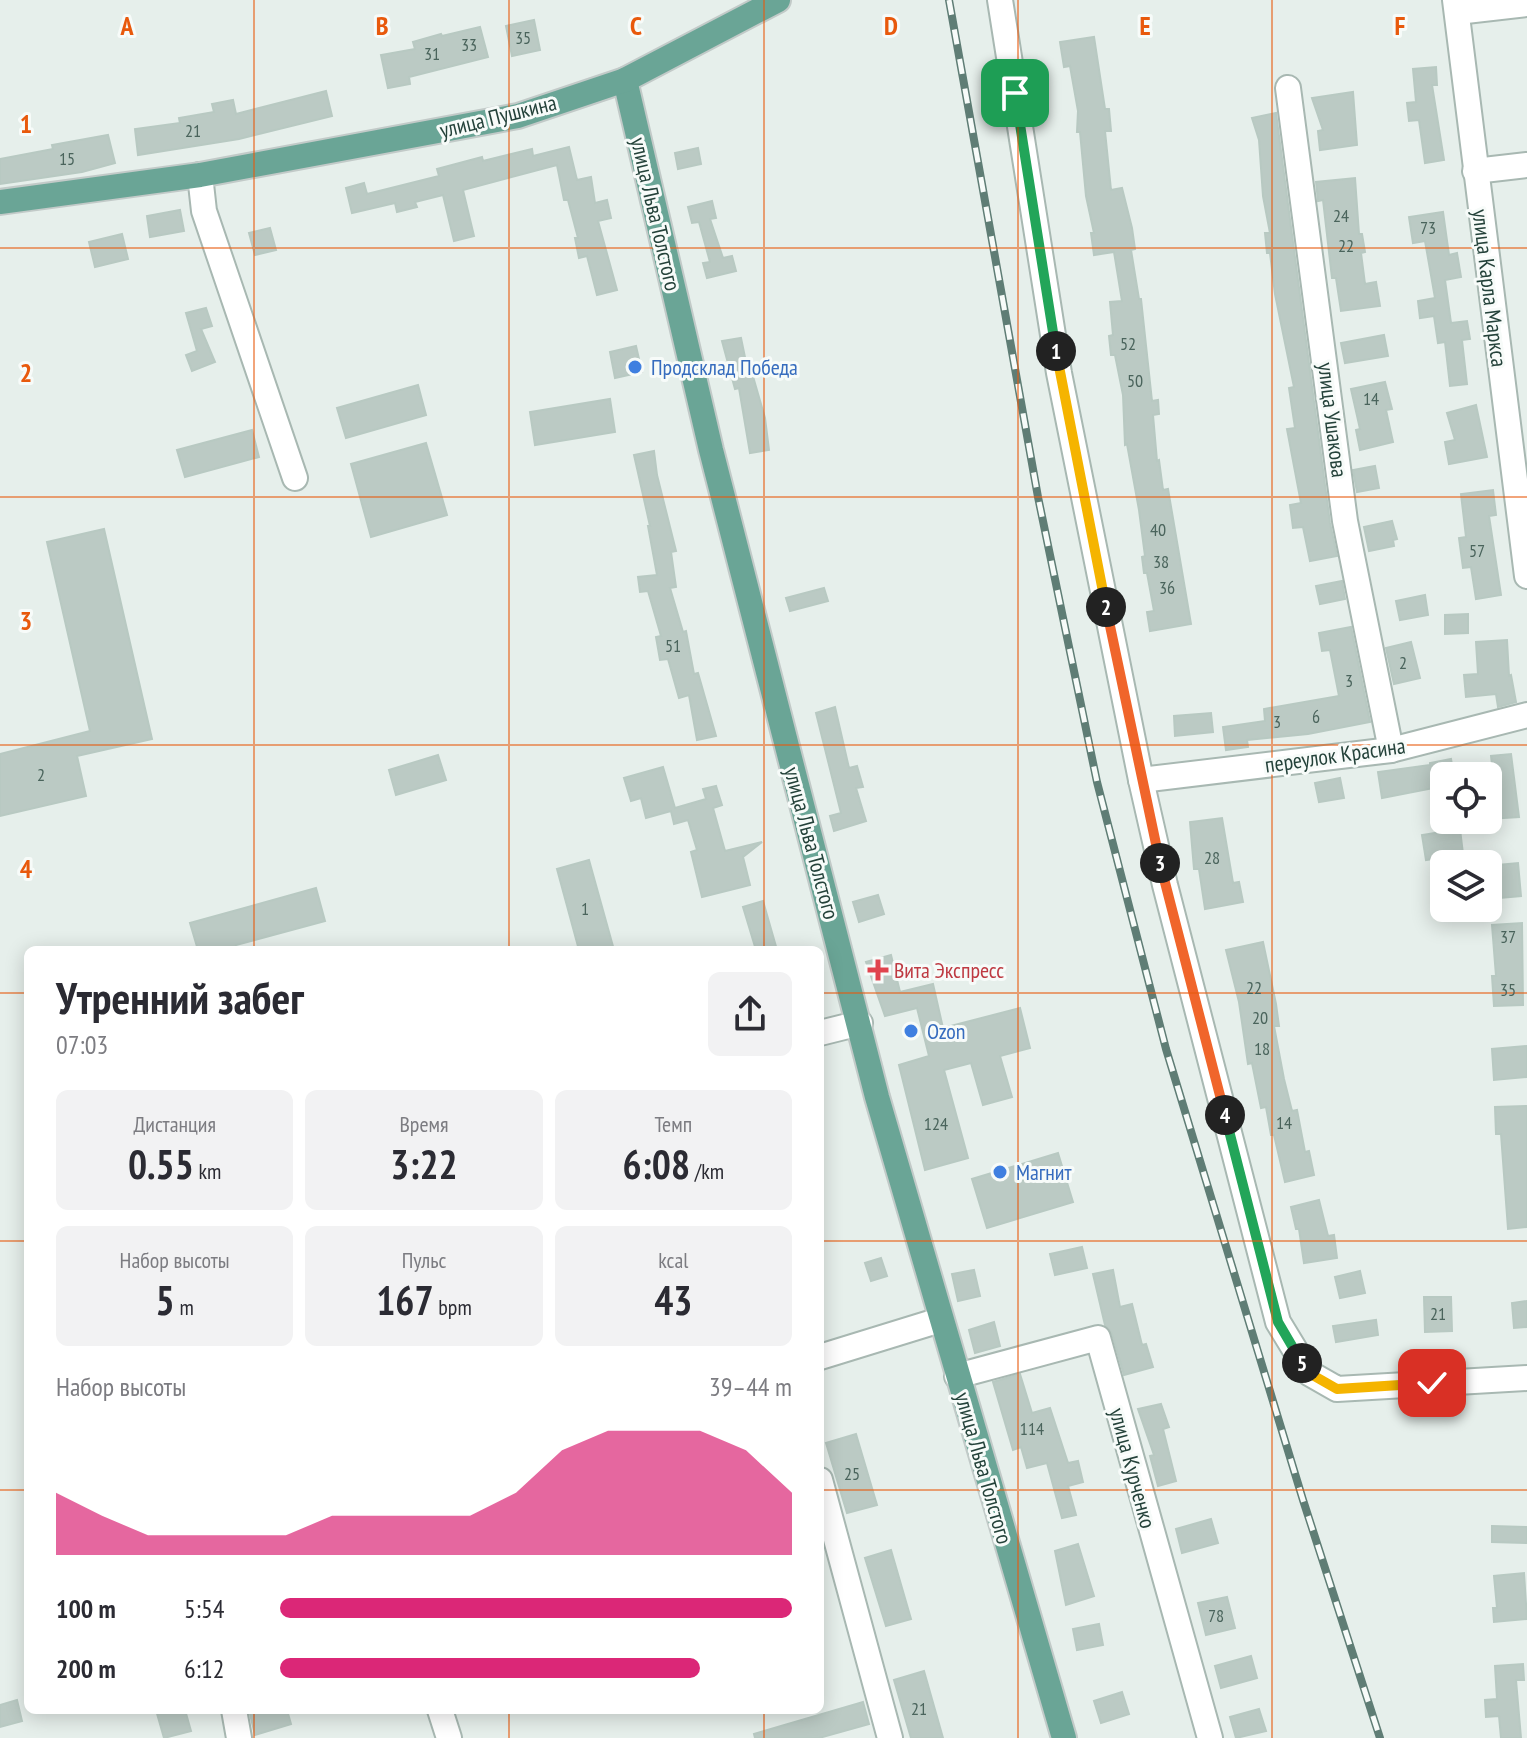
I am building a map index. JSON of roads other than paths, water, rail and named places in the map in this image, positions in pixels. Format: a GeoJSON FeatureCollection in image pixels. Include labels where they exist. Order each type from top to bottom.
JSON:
{"type":"FeatureCollection","features":[{"type":"Feature","properties":{"kind":"main road","name":"улица Пушкина"},"geometry":{"type":"LineString","coordinates":[[0,202],[200,175],[518,116],[625,80],[778,0]]}},
{"type":"Feature","properties":{"kind":"main road","name":"улица Льва Толстого"},"geometry":{"type":"LineString","coordinates":[[625,80],[711,450],[877,1097],[1064,1738]]}},
{"type":"Feature","properties":{"kind":"street"},"geometry":{"type":"LineString","coordinates":[[1000,0],[1059,373],[1141,780],[1165,885],[1278,1322],[1309,1373],[1337,1389],[1527,1378]]}},
{"type":"Feature","properties":{"kind":"street"},"geometry":{"type":"LineString","coordinates":[[1456,6],[1527,4]]}},
{"type":"Feature","properties":{"kind":"street","name":"улица Карла Маркса"},"geometry":{"type":"LineString","coordinates":[[1456,6],[1527,576]]}},
{"type":"Feature","properties":{"kind":"street","name":"улица Ушакова"},"geometry":{"type":"LineString","coordinates":[[1288,88],[1345,521],[1391,750]]}},
{"type":"Feature","properties":{"kind":"street"},"geometry":{"type":"LineString","coordinates":[[1475,171],[1527,165]]}},
{"type":"Feature","properties":{"kind":"street"},"geometry":{"type":"LineString","coordinates":[[200,175],[204,211],[295,478]]}},
{"type":"Feature","properties":{"kind":"street","name":"переулок Красина"},"geometry":{"type":"LineString","coordinates":[[1141,780],[1391,750],[1527,715]]}},
{"type":"Feature","properties":{"kind":"street"},"geometry":{"type":"LineString","coordinates":[[824,1032],[860,1023]]}},
{"type":"Feature","properties":{"kind":"street"},"geometry":{"type":"LineString","coordinates":[[824,1356],[940,1320]]}},
{"type":"Feature","properties":{"kind":"street","name":"улица Курченко"},"geometry":{"type":"LineString","coordinates":[[957,1376],[1098,1338],[1210,1738]]}},
{"type":"Feature","properties":{"kind":"street"},"geometry":{"type":"LineString","coordinates":[[824,1495],[890,1738]]}},
{"type":"Feature","properties":{"kind":"street"},"geometry":{"type":"LineString","coordinates":[[235,1714],[239,1738]]}},
{"type":"Feature","properties":{"kind":"street"},"geometry":{"type":"LineString","coordinates":[[441,1714],[449,1738]]}},
{"type":"Feature","properties":{"kind":"railway"},"geometry":{"type":"LineString","coordinates":[[949,0],[1038,497],[1097,782],[1166,1049],[1303,1500],[1380,1738]]}},
{"type":"Feature","properties":{"kind":"place","name":"Продсклад Победа"},"geometry":{"type":"Point","coordinates":[635,367]}},
{"type":"Feature","properties":{"kind":"place","name":"Вита Экспресс"},"geometry":{"type":"Point","coordinates":[878,970]}},
{"type":"Feature","properties":{"kind":"place","name":"Ozon"},"geometry":{"type":"Point","coordinates":[911,1031]}},
{"type":"Feature","properties":{"kind":"place","name":"Магнит"},"geometry":{"type":"Point","coordinates":[1000,1172]}}]}
